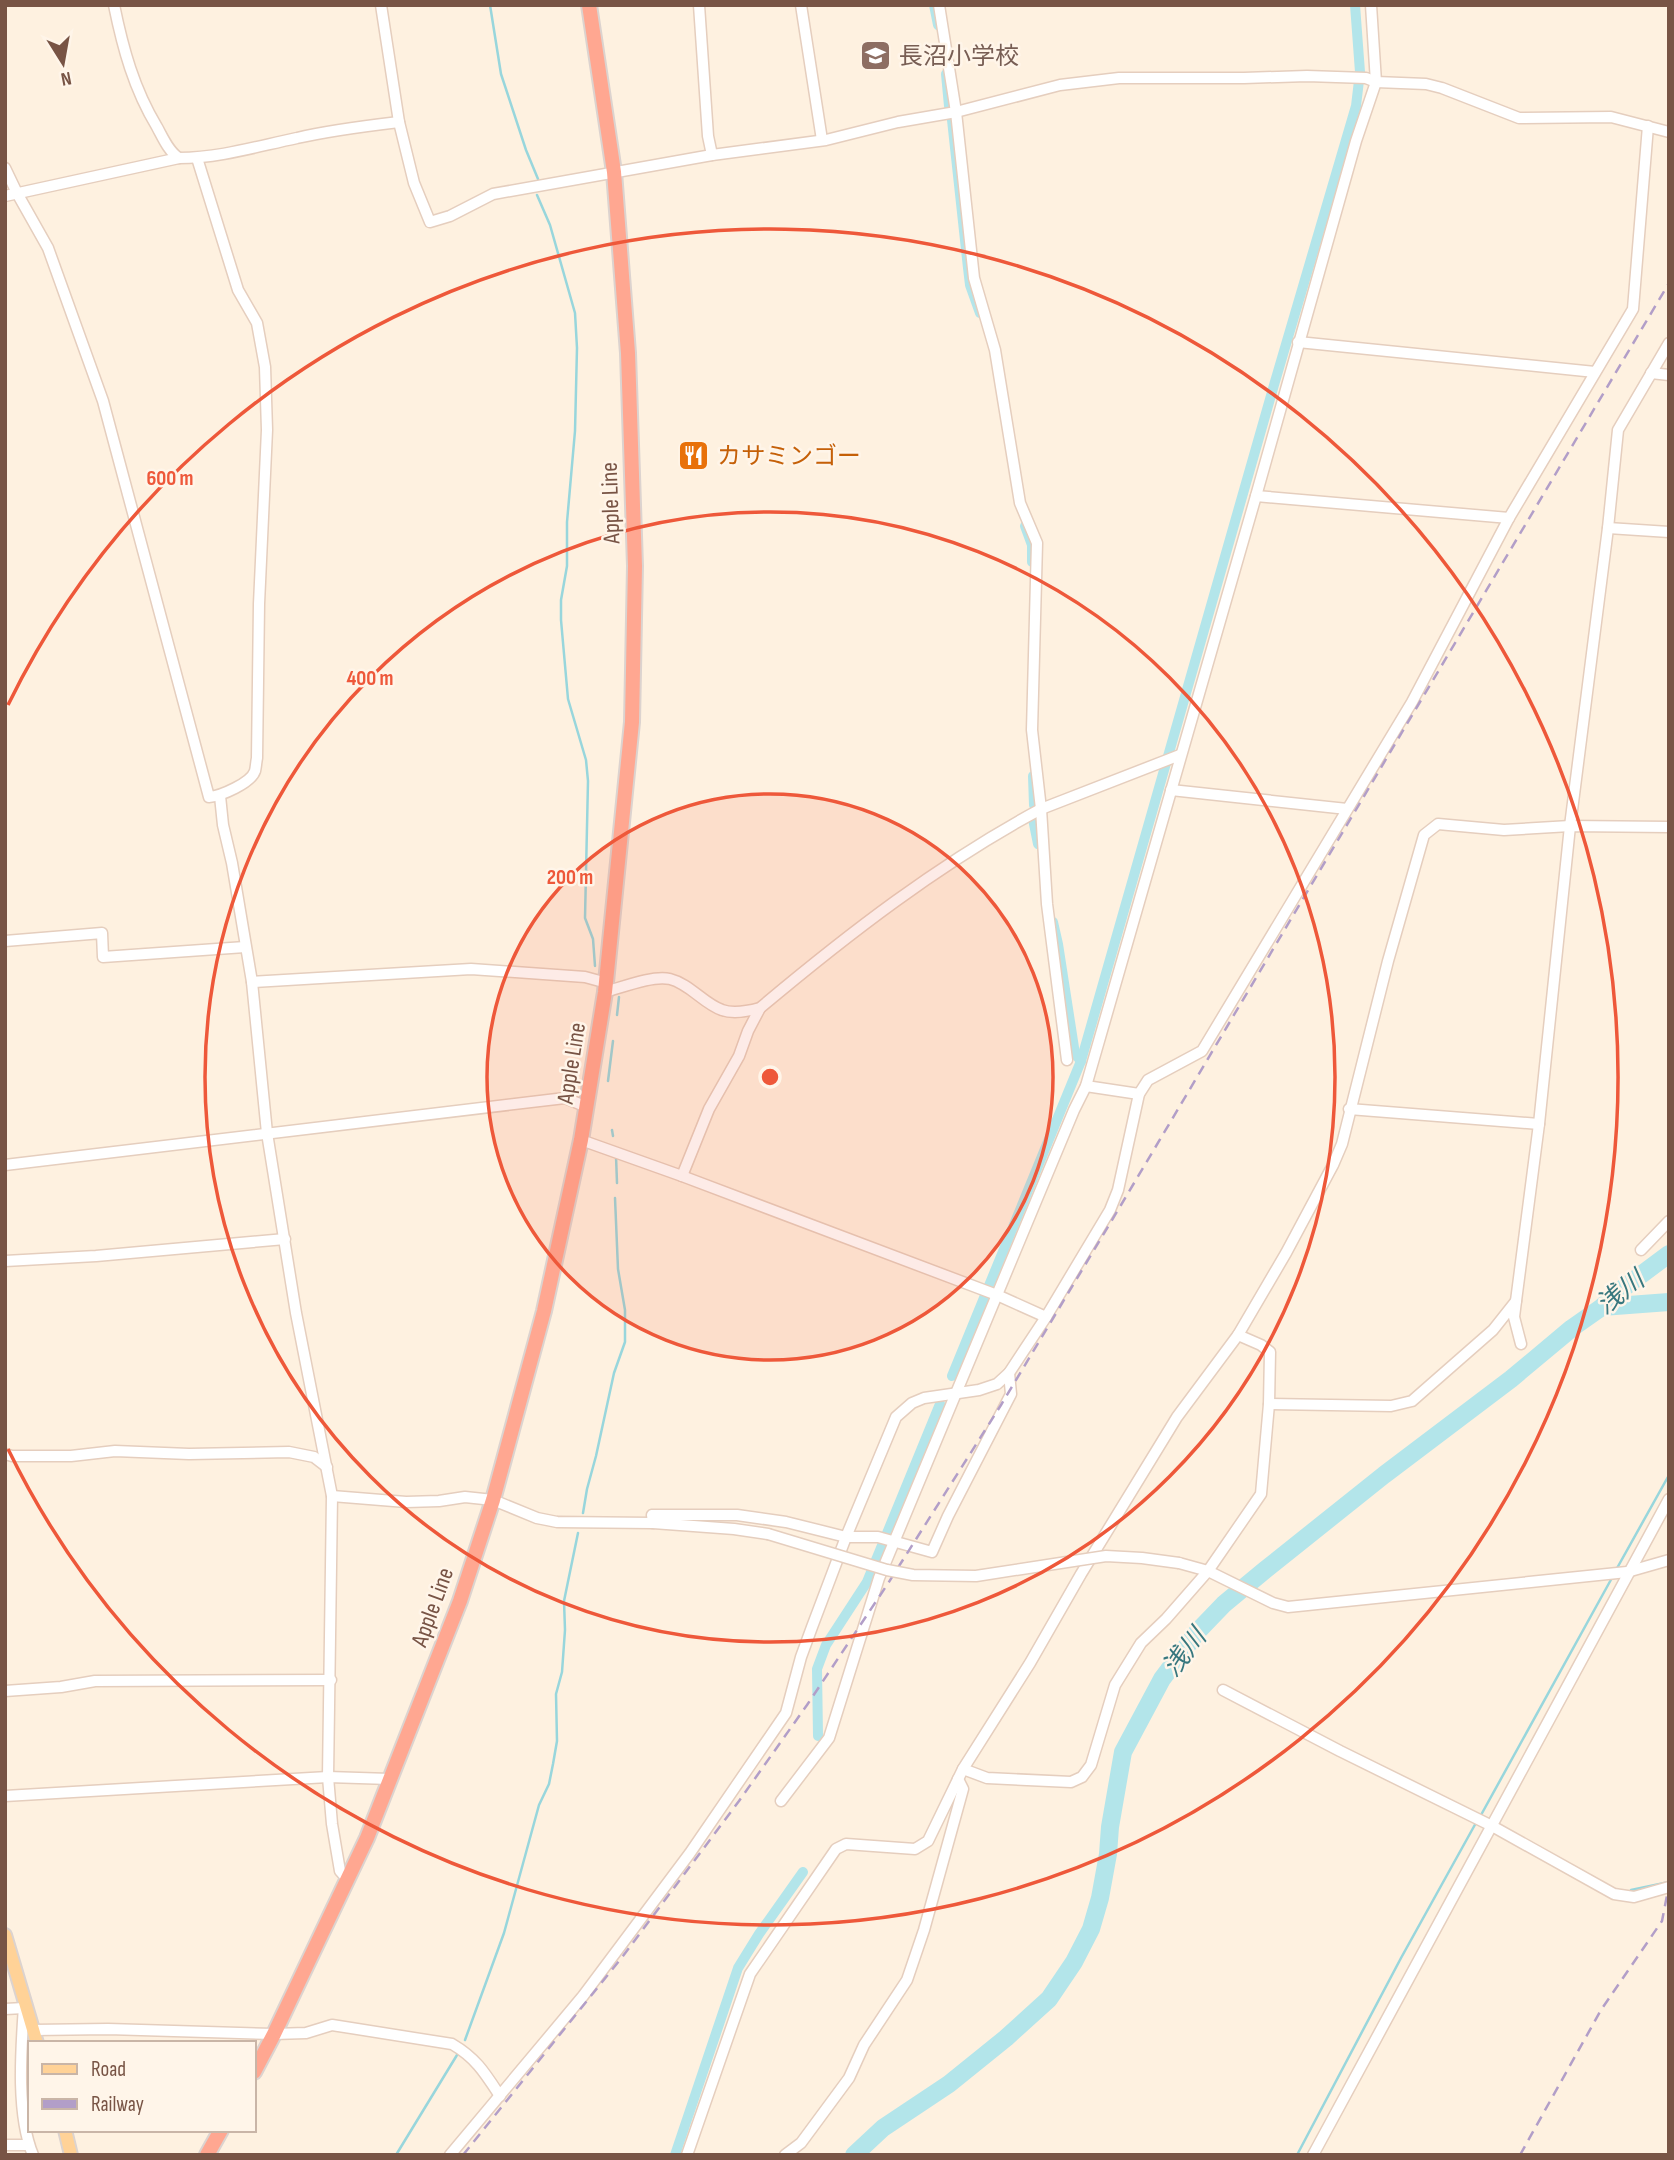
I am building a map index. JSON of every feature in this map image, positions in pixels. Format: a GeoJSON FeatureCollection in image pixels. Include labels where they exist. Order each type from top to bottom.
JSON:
{"type":"FeatureCollection","features":[{"type":"Feature","properties":{"kind":"highway","name":"Apple Line"},"geometry":{"type":"LineString","coordinates":[[256,2068],[348,1880],[460,1601],[493,1500],[544,1311],[587,1107],[606,987],[632,722],[635,566],[628,353],[614,172],[589,5]]}},
{"type":"Feature","properties":{"kind":"highway"},"geometry":{"type":"LineString","coordinates":[[207,2155],[220,2132]]}},
{"type":"Feature","properties":{"kind":"main road"},"geometry":{"type":"LineString","coordinates":[[5,1935],[36,2041]]}},
{"type":"Feature","properties":{"kind":"main road"},"geometry":{"type":"LineString","coordinates":[[65,2132],[71,2155]]}},
{"type":"Feature","properties":{"kind":"street"},"geometry":{"type":"LineString","coordinates":[[114,5],[130,72],[142,102],[163,139],[179,158]]}},
{"type":"Feature","properties":{"kind":"street"},"geometry":{"type":"LineString","coordinates":[[381,5],[399,122],[414,183],[430,222],[450,216],[493,194],[712,155],[822,140],[956,112],[1060,85],[1119,78],[1354,77],[1395,84],[1426,84],[1519,118],[1611,117],[1669,132]]}},
{"type":"Feature","properties":{"kind":"street"},"geometry":{"type":"LineString","coordinates":[[699,5],[708,136],[712,155]]}},
{"type":"Feature","properties":{"kind":"street"},"geometry":{"type":"LineString","coordinates":[[801,5],[822,140]]}},
{"type":"Feature","properties":{"kind":"street"},"geometry":{"type":"LineString","coordinates":[[939,5],[956,112],[974,278],[995,350],[1020,503],[1037,543],[1032,730],[1041,809],[1046,904],[1067,1060]]}},
{"type":"Feature","properties":{"kind":"street"},"geometry":{"type":"LineString","coordinates":[[781,1801],[829,1738],[892,1542],[994,1294],[1086,1086],[1171,790],[1177,757],[1256,496],[1356,141],[1371,80],[1371,5]]}},
{"type":"Feature","properties":{"kind":"street"},"geometry":{"type":"LineString","coordinates":[[5,196],[179,158],[197,158],[331,131],[399,122]]}},
{"type":"Feature","properties":{"kind":"street"},"geometry":{"type":"LineString","coordinates":[[450,2155],[583,1996],[690,1853],[786,1713],[801,1657],[846,1537],[896,1417],[912,1403],[924,1398],[979,1390],[997,1384],[1009,1373],[1110,1210],[1118,1190],[1139,1094],[1148,1080],[1202,1051],[1412,702],[1509,518],[1633,309],[1648,126]]}},
{"type":"Feature","properties":{"kind":"street"},"geometry":{"type":"LineString","coordinates":[[5,167],[48,248],[103,401],[209,797],[219,796],[249,779],[255,772],[267,430],[265,368],[257,323],[238,290],[197,158]]}},
{"type":"Feature","properties":{"kind":"street"},"geometry":{"type":"LineString","coordinates":[[1298,342],[1595,372]]}},
{"type":"Feature","properties":{"kind":"street"},"geometry":{"type":"LineString","coordinates":[[1521,1344],[1514,1317],[1539,1124],[1570,826],[1618,430],[1669,343]]}},
{"type":"Feature","properties":{"kind":"street"},"geometry":{"type":"LineString","coordinates":[[1651,373],[1669,375]]}},
{"type":"Feature","properties":{"kind":"street"},"geometry":{"type":"LineString","coordinates":[[1256,496],[1509,518]]}},
{"type":"Feature","properties":{"kind":"street"},"geometry":{"type":"LineString","coordinates":[[1608,528],[1669,532]]}},
{"type":"Feature","properties":{"kind":"street"},"geometry":{"type":"LineString","coordinates":[[682,1176],[709,1109],[739,1056],[760,1008],[827,951],[947,866],[1041,809],[1177,757]]}},
{"type":"Feature","properties":{"kind":"street"},"geometry":{"type":"LineString","coordinates":[[1171,790],[1347,809]]}},
{"type":"Feature","properties":{"kind":"street"},"geometry":{"type":"LineString","coordinates":[[219,796],[252,982],[267,1133],[296,1313],[332,1496],[328,1777],[340,1871],[348,1880]]}},
{"type":"Feature","properties":{"kind":"street"},"geometry":{"type":"LineString","coordinates":[[688,2155],[750,1974],[836,1849],[846,1844],[915,1849],[928,1841],[960,1774],[1030,1663],[1081,1574],[1177,1417],[1238,1335],[1286,1253],[1342,1144],[1349,1109],[1424,835],[1438,824],[1504,830],[1570,826],[1669,827]]}},
{"type":"Feature","properties":{"kind":"street"},"geometry":{"type":"LineString","coordinates":[[5,941],[102,933],[103,957],[245,947]]}},
{"type":"Feature","properties":{"kind":"street"},"geometry":{"type":"LineString","coordinates":[[252,982],[471,969],[584,977],[606,987],[671,979],[722,1010],[746,1012],[760,1008]]}},
{"type":"Feature","properties":{"kind":"street"},"geometry":{"type":"LineString","coordinates":[[1086,1086],[1139,1094]]}},
{"type":"Feature","properties":{"kind":"street"},"geometry":{"type":"LineString","coordinates":[[5,1165],[565,1098],[587,1107]]}},
{"type":"Feature","properties":{"kind":"street"},"geometry":{"type":"LineString","coordinates":[[1349,1109],[1539,1124]]}},
{"type":"Feature","properties":{"kind":"street"},"geometry":{"type":"LineString","coordinates":[[581,1140],[994,1294],[1046,1317]]}},
{"type":"Feature","properties":{"kind":"street"},"geometry":{"type":"LineString","coordinates":[[1641,1251],[1669,1221]]}},
{"type":"Feature","properties":{"kind":"street"},"geometry":{"type":"LineString","coordinates":[[5,1262],[285,1240]]}},
{"type":"Feature","properties":{"kind":"street"},"geometry":{"type":"LineString","coordinates":[[1269,1404],[1391,1406],[1412,1401],[1493,1330],[1516,1301]]}},
{"type":"Feature","properties":{"kind":"street"},"geometry":{"type":"LineString","coordinates":[[960,1774],[1071,1783],[1082,1777],[1091,1765],[1115,1685],[1141,1643],[1208,1571],[1261,1494],[1269,1404],[1270,1352],[1238,1335]]}},
{"type":"Feature","properties":{"kind":"street"},"geometry":{"type":"LineString","coordinates":[[653,1524],[652,1515],[737,1516],[786,1522],[846,1537],[878,1537],[932,1552],[1011,1394],[1009,1373]]}},
{"type":"Feature","properties":{"kind":"street"},"geometry":{"type":"LineString","coordinates":[[5,1454],[71,1456],[115,1451],[189,1454],[289,1452],[314,1457],[327,1467]]}},
{"type":"Feature","properties":{"kind":"street"},"geometry":{"type":"LineString","coordinates":[[332,1496],[406,1502],[466,1497],[493,1500],[537,1518],[556,1522],[734,1529],[768,1534],[887,1570],[913,1575],[976,1576],[1105,1556],[1179,1563],[1208,1571],[1268,1601],[1288,1607],[1627,1572],[1669,1560]]}},
{"type":"Feature","properties":{"kind":"street"},"geometry":{"type":"LineString","coordinates":[[1312,2155],[1669,1499]]}},
{"type":"Feature","properties":{"kind":"street"},"geometry":{"type":"LineString","coordinates":[[5,1691],[61,1687],[95,1681],[331,1680]]}},
{"type":"Feature","properties":{"kind":"street"},"geometry":{"type":"LineString","coordinates":[[1223,1690],[1492,1826],[1614,1894],[1634,1897],[1669,1887]]}},
{"type":"Feature","properties":{"kind":"street"},"geometry":{"type":"LineString","coordinates":[[785,2155],[802,2143],[849,2078],[864,2045],[907,1980],[924,1930],[963,1789],[960,1774]]}},
{"type":"Feature","properties":{"kind":"street"},"geometry":{"type":"LineString","coordinates":[[5,1796],[328,1777],[390,1779]]}},
{"type":"Feature","properties":{"kind":"street"},"geometry":{"type":"LineString","coordinates":[[5,2009],[24,2005],[21,2089],[28,2132]]}},
{"type":"Feature","properties":{"kind":"street"},"geometry":{"type":"LineString","coordinates":[[33,2030],[108,2029],[274,2034],[306,2033],[332,2025],[452,2044],[480,2065],[499,2096]]}},
{"type":"Feature","properties":{"kind":"street"},"geometry":{"type":"LineString","coordinates":[[5,2145],[31,2150],[28,2132]]}},
{"type":"Feature","properties":{"kind":"waterway"},"geometry":{"type":"LineString","coordinates":[[490,5],[501,74],[538,179]]}},
{"type":"Feature","properties":{"kind":"waterway"},"geometry":{"type":"LineString","coordinates":[[934,5],[938,25]]}},
{"type":"Feature","properties":{"kind":"waterway"},"geometry":{"type":"LineString","coordinates":[[952,1376],[1081,1061],[1356,106],[1360,72],[1355,5]]}},
{"type":"Feature","properties":{"kind":"waterway"},"geometry":{"type":"LineString","coordinates":[[946,74],[949,106]]}},
{"type":"Feature","properties":{"kind":"waterway"},"geometry":{"type":"LineString","coordinates":[[952,120],[970,285],[980,313]]}},
{"type":"Feature","properties":{"kind":"waterway"},"geometry":{"type":"LineString","coordinates":[[537,195],[550,225],[575,313],[575,431],[561,620],[568,699],[586,760],[588,781],[585,918],[593,939],[595,966]]}},
{"type":"Feature","properties":{"kind":"waterway"},"geometry":{"type":"LineString","coordinates":[[1025,526],[1032,545],[1032,562]]}},
{"type":"Feature","properties":{"kind":"waterway"},"geometry":{"type":"LineString","coordinates":[[1033,776],[1034,805]]}},
{"type":"Feature","properties":{"kind":"waterway"},"geometry":{"type":"LineString","coordinates":[[1033,819],[1038,844]]}},
{"type":"Feature","properties":{"kind":"waterway"},"geometry":{"type":"LineString","coordinates":[[1053,922],[1075,1054],[1081,1061]]}},
{"type":"Feature","properties":{"kind":"waterway"},"geometry":{"type":"LineString","coordinates":[[617,1015],[619,997]]}},
{"type":"Feature","properties":{"kind":"waterway"},"geometry":{"type":"LineString","coordinates":[[608,1081],[613,1041]]}},
{"type":"Feature","properties":{"kind":"waterway"},"geometry":{"type":"LineString","coordinates":[[612,1130],[613,1136]]}},
{"type":"Feature","properties":{"kind":"waterway"},"geometry":{"type":"LineString","coordinates":[[616,1156],[617,1183]]}},
{"type":"Feature","properties":{"kind":"waterway"},"geometry":{"type":"LineString","coordinates":[[583,1513],[614,1373],[625,1342],[625,1310],[618,1269],[615,1198]]}},
{"type":"Feature","properties":{"kind":"waterway","name":"浅川"},"geometry":{"type":"LineString","coordinates":[[854,2155],[883,2128],[949,2084],[1006,2038],[1049,1999],[1074,1962],[1091,1929],[1100,1898],[1123,1752],[1162,1679],[1198,1631],[1224,1604],[1265,1570],[1669,1254]]}},
{"type":"Feature","properties":{"kind":"waterway"},"geometry":{"type":"LineString","coordinates":[[1602,1307],[1669,1302]]}},
{"type":"Feature","properties":{"kind":"waterway"},"geometry":{"type":"LineString","coordinates":[[818,1736],[817,1669],[826,1645],[867,1582],[940,1404]]}},
{"type":"Feature","properties":{"kind":"waterway"},"geometry":{"type":"LineString","coordinates":[[1616,1570],[1669,1475]]}},
{"type":"Feature","properties":{"kind":"waterway"},"geometry":{"type":"LineString","coordinates":[[465,2040],[504,1933],[539,1805],[549,1784],[557,1741],[556,1694],[562,1672],[564,1601],[578,1533]]}},
{"type":"Feature","properties":{"kind":"waterway"},"geometry":{"type":"LineString","coordinates":[[1481,1815],[1613,1576]]}},
{"type":"Feature","properties":{"kind":"waterway"},"geometry":{"type":"LineString","coordinates":[[1297,2155],[1477,1821]]}},
{"type":"Feature","properties":{"kind":"waterway"},"geometry":{"type":"LineString","coordinates":[[675,2155],[738,1968],[803,1872]]}},
{"type":"Feature","properties":{"kind":"waterway"},"geometry":{"type":"LineString","coordinates":[[1631,1890],[1669,1882]]}},
{"type":"Feature","properties":{"kind":"waterway"},"geometry":{"type":"LineString","coordinates":[[396,2155],[457,2055]]}},
{"type":"Feature","properties":{"kind":"railway"},"geometry":{"type":"LineString","coordinates":[[463,2155],[623,1956],[739,1801],[887,1585],[1001,1405],[1669,283]]}},
{"type":"Feature","properties":{"kind":"railway"},"geometry":{"type":"LineString","coordinates":[[1520,2155],[1601,2010],[1662,1921],[1669,1885]]}},
{"type":"Feature","properties":{"kind":"place","name":"長沼小学校"},"geometry":{"type":"Point","coordinates":[876,56]}},
{"type":"Feature","properties":{"kind":"place","name":"カサミンゴー"},"geometry":{"type":"Point","coordinates":[694,456]}}]}
